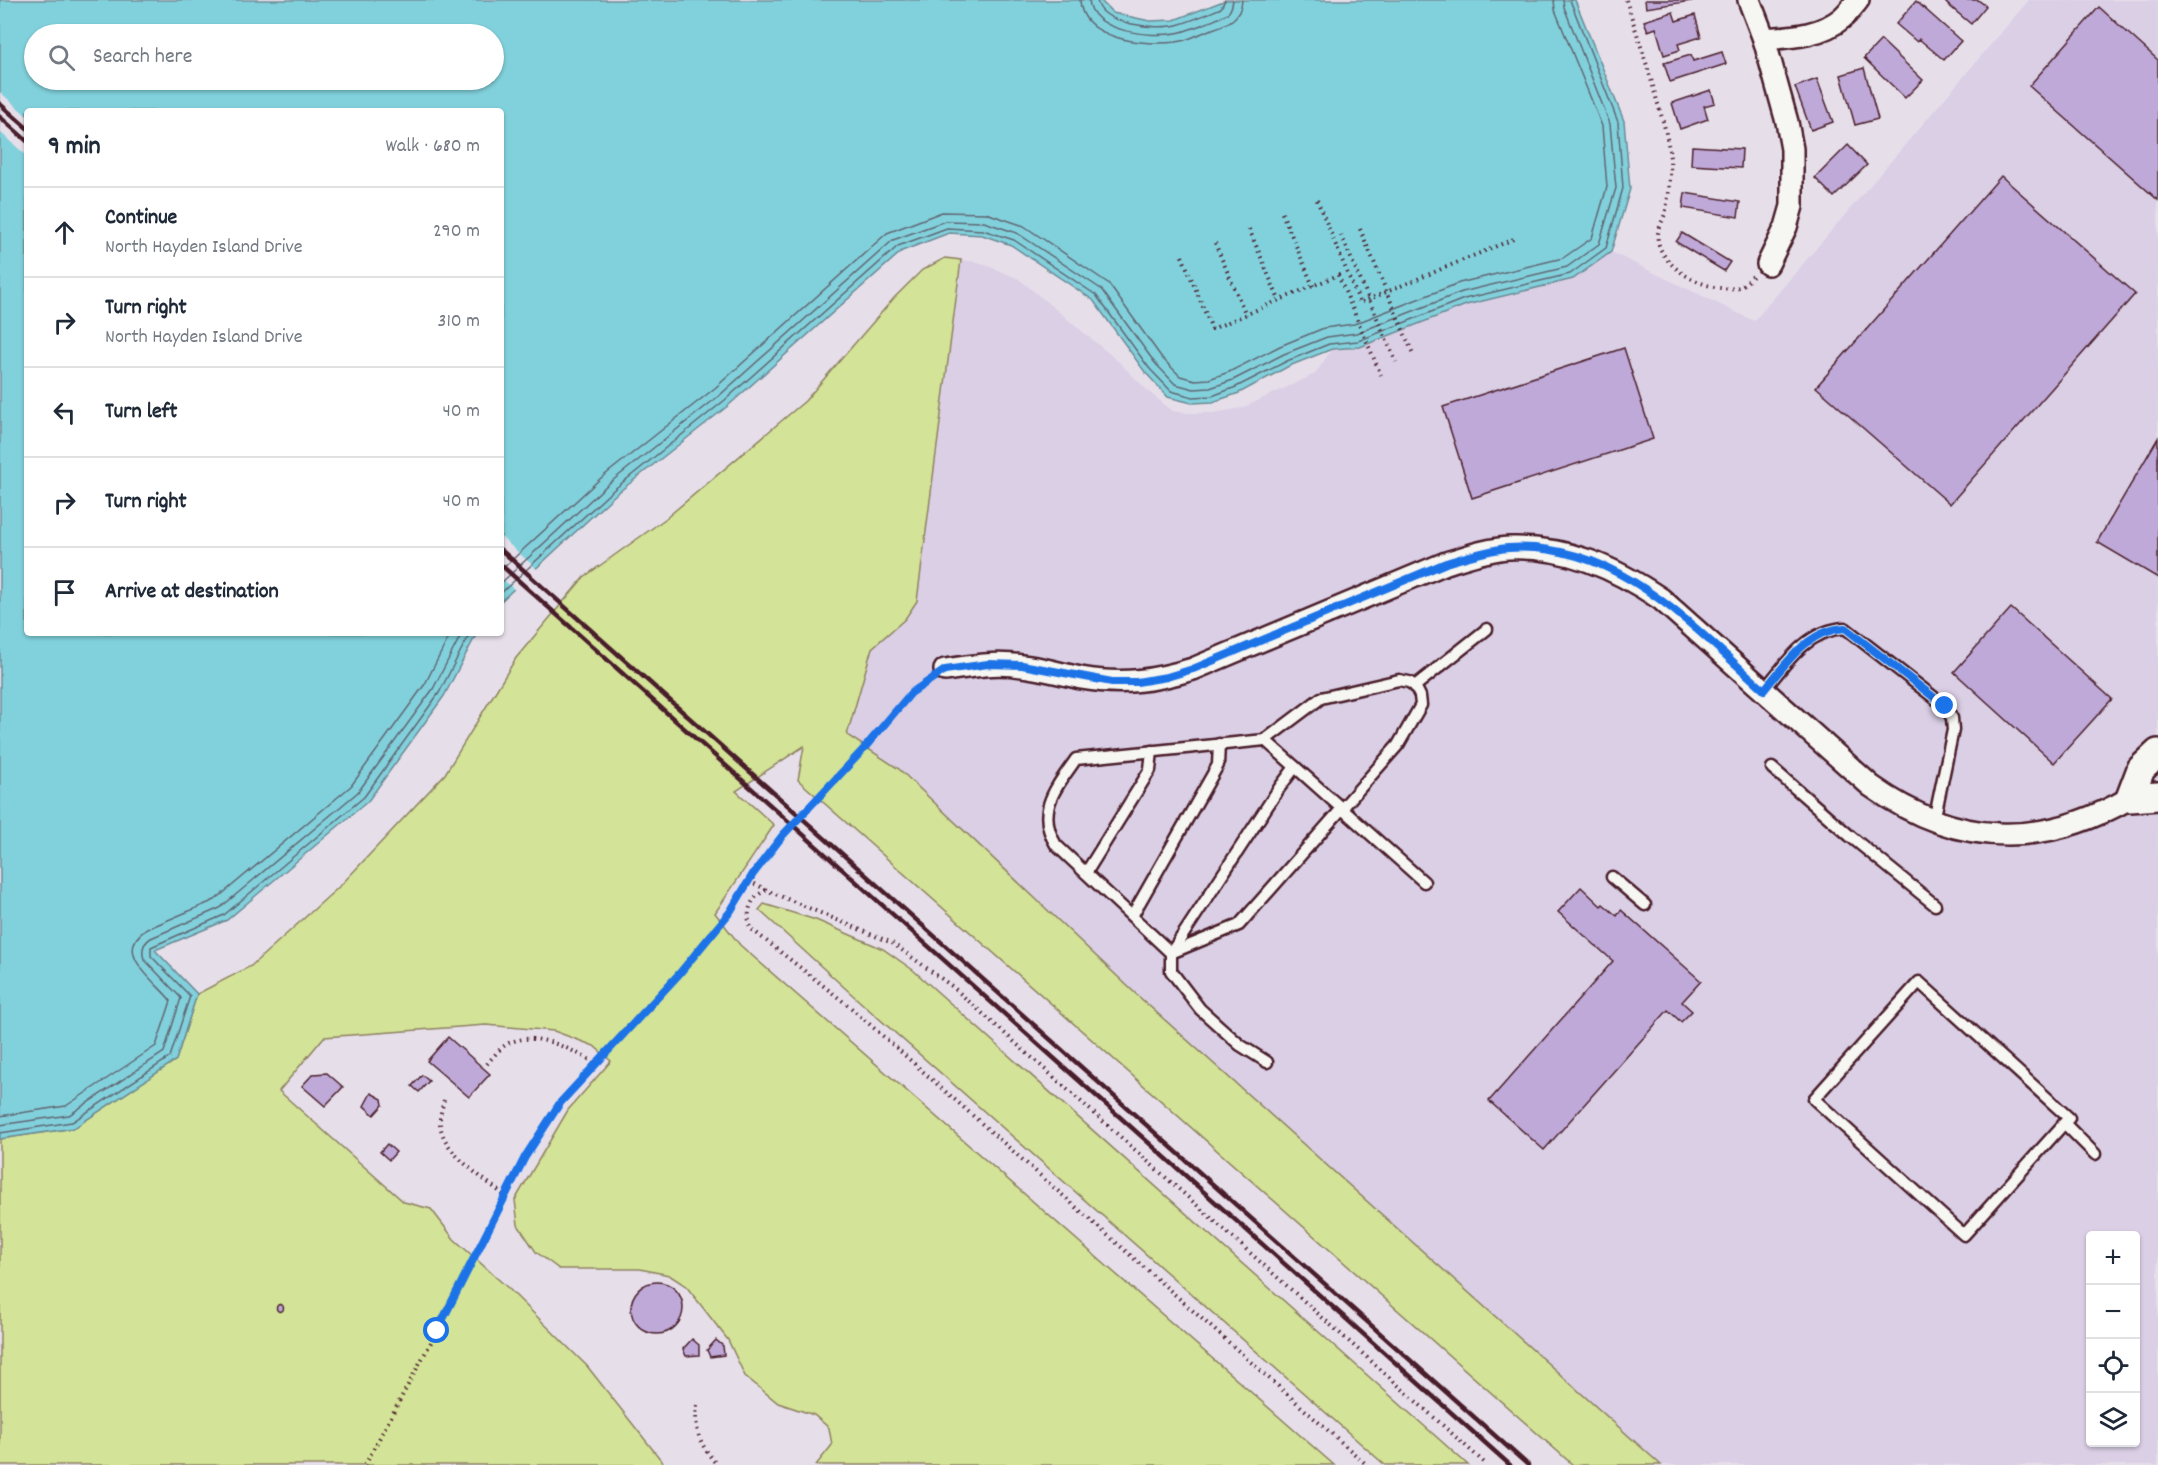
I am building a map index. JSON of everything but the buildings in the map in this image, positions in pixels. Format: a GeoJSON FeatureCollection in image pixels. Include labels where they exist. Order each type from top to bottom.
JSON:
{"type":"FeatureCollection","features":[{"type":"Feature","properties":{"kind":"street"},"geometry":{"type":"LineString","coordinates":[[1749,0],[1764,39],[1787,122],[1792,149],[1792,206],[1786,227],[1768,264]]}},
{"type":"Feature","properties":{"kind":"street"},"geometry":{"type":"LineString","coordinates":[[1764,39],[1804,35],[1820,30],[1840,19],[1858,0]]}},
{"type":"Feature","properties":{"kind":"street"},"geometry":{"type":"LineString","coordinates":[[945,670],[988,664],[1022,665],[1112,682],[1137,682],[1167,677],[1193,669],[1446,563],[1478,553],[1508,548],[1543,549],[1607,567],[1633,580],[1661,600],[1871,786],[1893,802],[1934,822],[1972,832],[2050,830],[2092,818],[2130,798],[2158,796]]}},
{"type":"Feature","properties":{"kind":"street"},"geometry":{"type":"LineString","coordinates":[[2130,798],[2141,770],[2158,753]]}},
{"type":"Feature","properties":{"kind":"lane"},"geometry":{"type":"LineString","coordinates":[[1764,690],[1802,645],[1833,629],[1845,628],[1945,706],[1953,718],[1953,730],[1934,822]]}},
{"type":"Feature","properties":{"kind":"lane"},"geometry":{"type":"LineString","coordinates":[[1415,686],[1487,629]]}},
{"type":"Feature","properties":{"kind":"lane"},"geometry":{"type":"LineString","coordinates":[[1400,680],[1415,686],[1421,705],[1398,745],[1239,925],[1171,953],[1056,845],[1048,831],[1047,815],[1052,794],[1076,759],[1265,740],[1322,698],[1400,680]]}},
{"type":"Feature","properties":{"kind":"lane"},"geometry":{"type":"LineString","coordinates":[[1265,740],[1424,882]]}},
{"type":"Feature","properties":{"kind":"lane"},"geometry":{"type":"LineString","coordinates":[[1132,916],[1218,765],[1219,744]]}},
{"type":"Feature","properties":{"kind":"lane"},"geometry":{"type":"LineString","coordinates":[[1086,873],[1150,770],[1152,751]]}},
{"type":"Feature","properties":{"kind":"lane"},"geometry":{"type":"LineString","coordinates":[[1266,1062],[1240,1045],[1200,1009],[1172,971],[1171,953],[1295,767]]}},
{"type":"Feature","properties":{"kind":"lane"},"geometry":{"type":"LineString","coordinates":[[1773,768],[1850,836],[1935,905]]}},
{"type":"Feature","properties":{"kind":"lane"},"geometry":{"type":"LineString","coordinates":[[1612,877],[1645,905]]}},
{"type":"Feature","properties":{"kind":"lane"},"geometry":{"type":"LineString","coordinates":[[1920,982],[2069,1118],[2064,1124],[1964,1235],[1814,1099],[1920,982]]}},
{"type":"Feature","properties":{"kind":"lane"},"geometry":{"type":"LineString","coordinates":[[2064,1124],[2095,1154]]}},
{"type":"Feature","properties":{"kind":"path"},"geometry":{"type":"LineString","coordinates":[[1626,0],[1645,55],[1670,150],[1670,181],[1658,240],[1666,257],[1682,273],[1711,287],[1724,289],[1741,286],[1768,264]]}},
{"type":"Feature","properties":{"kind":"path"},"geometry":{"type":"LineString","coordinates":[[1317,200],[1360,303],[1516,238]]}},
{"type":"Feature","properties":{"kind":"path"},"geometry":{"type":"LineString","coordinates":[[1282,213],[1313,286]]}},
{"type":"Feature","properties":{"kind":"path"},"geometry":{"type":"LineString","coordinates":[[1249,229],[1280,300]]}},
{"type":"Feature","properties":{"kind":"path"},"geometry":{"type":"LineString","coordinates":[[1360,229],[1414,356]]}},
{"type":"Feature","properties":{"kind":"path"},"geometry":{"type":"LineString","coordinates":[[1341,235],[1396,362]]}},
{"type":"Feature","properties":{"kind":"path"},"geometry":{"type":"LineString","coordinates":[[1215,243],[1246,315]]}},
{"type":"Feature","properties":{"kind":"path"},"geometry":{"type":"LineString","coordinates":[[1182,256],[1212,329],[1338,275],[1381,375]]}},
{"type":"Feature","properties":{"kind":"path"},"geometry":{"type":"LineString","coordinates":[[365,1465],[437,1331],[525,1157],[560,1103],[679,974],[730,912],[749,881],[783,835],[861,752],[911,693],[945,670]]}},
{"type":"Feature","properties":{"kind":"path"},"geometry":{"type":"LineString","coordinates":[[749,881],[892,943],[952,987],[1487,1465]]}},
{"type":"Feature","properties":{"kind":"path"},"geometry":{"type":"LineString","coordinates":[[766,890],[757,894],[752,901],[748,918],[750,928],[849,1005],[1367,1465]]}},
{"type":"Feature","properties":{"kind":"path"},"geometry":{"type":"LineString","coordinates":[[487,1064],[505,1045],[518,1040],[534,1039],[560,1045],[596,1063]]}},
{"type":"Feature","properties":{"kind":"path"},"geometry":{"type":"LineString","coordinates":[[444,1101],[440,1118],[446,1142],[456,1155],[505,1196]]}},
{"type":"Feature","properties":{"kind":"path"},"geometry":{"type":"LineString","coordinates":[[697,1405],[695,1424],[702,1446],[717,1465]]}},
{"type":"Feature","properties":{"kind":"shaded area"},"geometry":{"type":"Polygon","coordinates":[[[2029,0],[2158,0],[2158,1465],[1661,1465],[1137,995],[899,769],[847,735],[872,648],[905,619],[917,601],[961,260],[978,262],[1019,279],[1118,361],[1150,393],[1173,411],[1213,413],[1242,408],[1315,374],[1332,349],[1360,347],[1466,305],[1573,279],[1611,252],[1754,321],[2029,0]]]}},
{"type":"Feature","properties":{"kind":"green space"},"geometry":{"type":"Polygon","coordinates":[[[945,258],[961,260],[917,601],[905,619],[872,648],[847,735],[899,769],[1137,995],[1661,1465],[1573,1465],[798,780],[804,746],[736,791],[774,825],[715,913],[740,945],[1334,1465],[816,1465],[832,1445],[829,1428],[814,1415],[778,1403],[745,1376],[728,1340],[686,1286],[669,1275],[640,1269],[559,1269],[536,1252],[518,1225],[515,1200],[568,1110],[611,1061],[594,1046],[554,1031],[486,1025],[324,1037],[279,1091],[404,1202],[431,1209],[454,1239],[508,1288],[587,1366],[665,1465],[0,1465],[0,1139],[74,1128],[176,1060],[197,994],[251,966],[341,885],[445,774],[516,658],[584,577],[665,519],[805,401],[894,298],[922,270],[945,258]]]}},
{"type":"Feature","properties":{"kind":"green space"},"geometry":{"type":"Polygon","coordinates":[[[764,904],[816,920],[883,949],[913,970],[1468,1465],[1385,1465],[867,1008],[759,910],[764,904]]]}},
{"type":"Feature","properties":{"kind":"water"},"geometry":{"type":"Polygon","coordinates":[[[0,0],[1100,0],[1113,13],[1150,21],[1174,20],[1226,0],[1575,0],[1624,121],[1630,189],[1611,252],[1573,279],[1466,305],[1360,347],[1332,349],[1289,366],[1239,393],[1213,402],[1192,403],[1168,397],[1145,372],[1093,300],[1011,245],[982,235],[949,233],[902,251],[729,405],[615,495],[504,598],[504,108],[24,108],[24,636],[475,636],[444,696],[368,801],[227,920],[155,950],[197,994],[176,1060],[74,1128],[0,1139],[0,0]]]}},
{"type":"Feature","properties":{"kind":"pier"},"geometry":{"type":"Polygon","coordinates":[[[0,92],[24,113],[24,153],[0,132],[0,92]]]}},
{"type":"Feature","properties":{"kind":"pier"},"geometry":{"type":"Polygon","coordinates":[[[504,540],[539,571],[516,591],[504,581],[504,540]]]}},
{"type":"Feature","properties":{"kind":"railway"},"geometry":{"type":"LineString","coordinates":[[0,104],[24,125]]}},
{"type":"Feature","properties":{"kind":"railway"},"geometry":{"type":"LineString","coordinates":[[0,117],[24,138]]}},
{"type":"Feature","properties":{"kind":"railway"},"geometry":{"type":"LineString","coordinates":[[504,553],[1528,1465]]}},
{"type":"Feature","properties":{"kind":"railway"},"geometry":{"type":"LineString","coordinates":[[504,568],[1510,1465]]}},
{"type":"Feature","properties":{"kind":"route"},"geometry":{"type":"LineString","coordinates":[[437,1331],[525,1157],[560,1103],[679,974],[730,912],[753,874],[783,835],[861,752],[911,693],[945,670],[988,664],[1022,665],[1080,678],[1112,682],[1137,682],[1167,677],[1193,669],[1446,563],[1478,553],[1508,548],[1543,549],[1607,567],[1633,580],[1661,600],[1764,690],[1802,645],[1833,629],[1845,628],[1945,706]]}}]}
